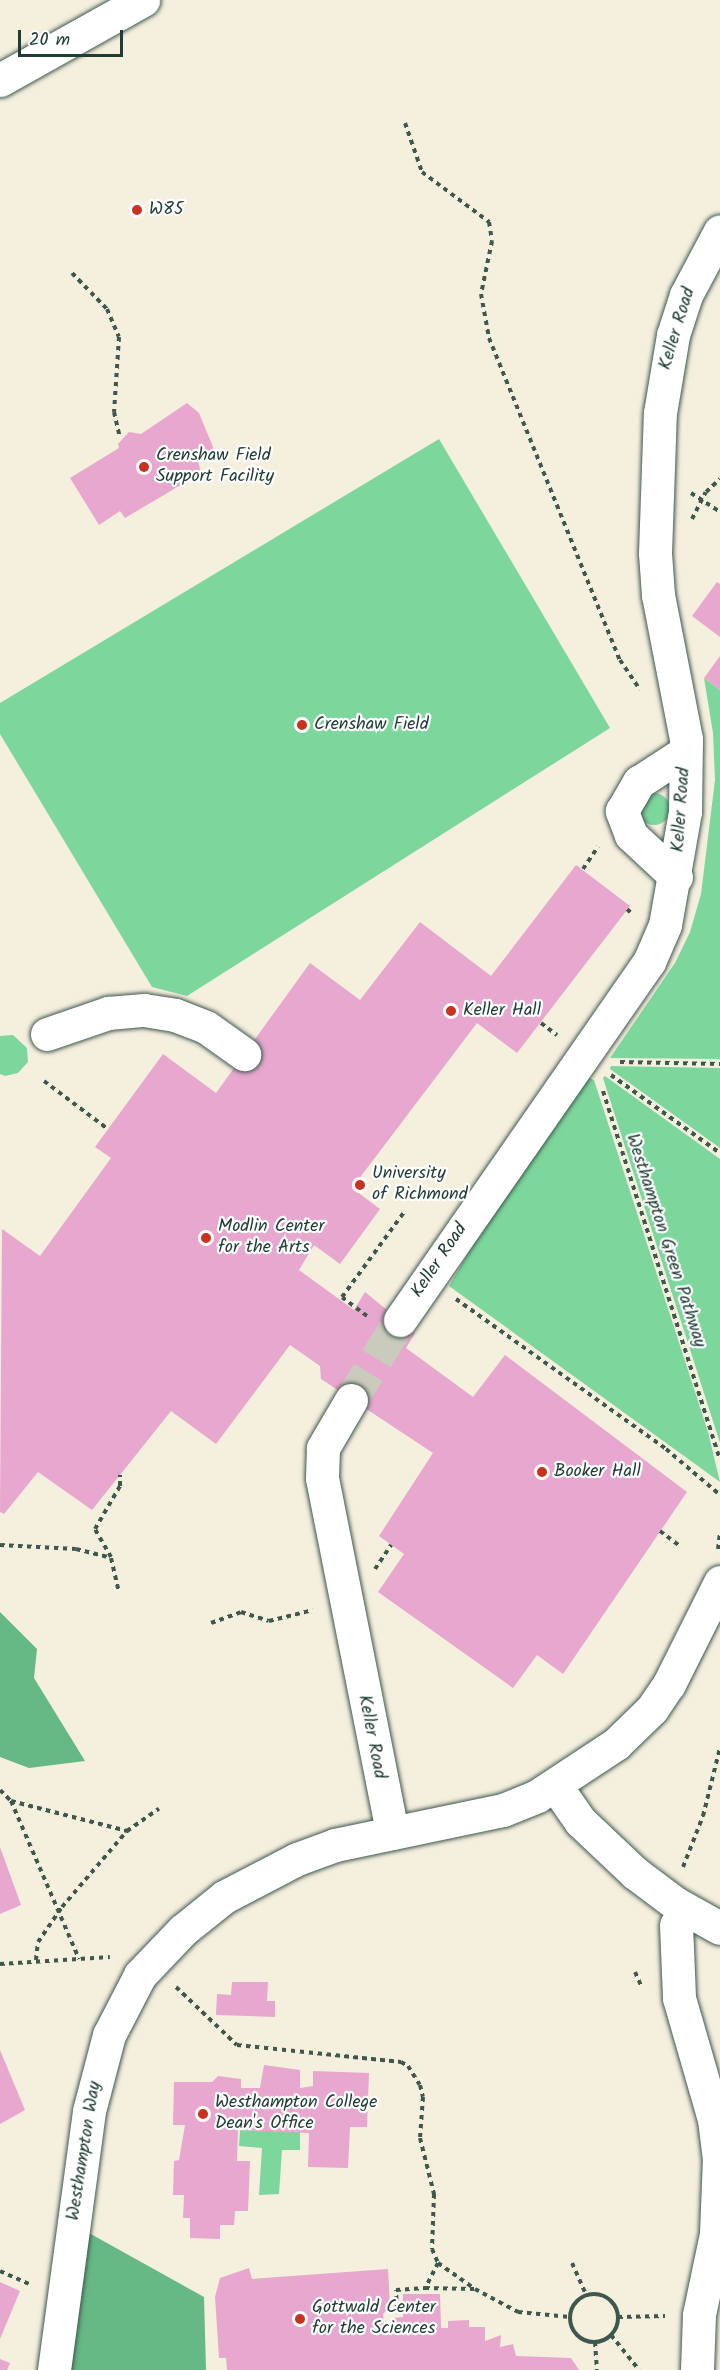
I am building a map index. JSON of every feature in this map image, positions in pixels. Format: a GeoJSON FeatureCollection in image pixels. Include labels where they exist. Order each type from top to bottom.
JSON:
{"type":"FeatureCollection","features":[{"type":"Feature","properties":{"kind":"street"},"geometry":{"type":"LineString","coordinates":[[0,80],[144,0]]}},
{"type":"Feature","properties":{"kind":"street","name":"Keller Road"},"geometry":{"type":"LineString","coordinates":[[388,1321],[649,962],[664,925],[675,877],[685,812],[685,752],[681,706],[658,596],[655,553],[660,413],[668,356],[679,315],[707,252],[720,231]]}},
{"type":"Feature","properties":{"kind":"street"},"geometry":{"type":"LineString","coordinates":[[675,877],[631,835],[622,811],[639,782],[685,752]]}},
{"type":"Feature","properties":{"kind":"street"},"geometry":{"type":"LineString","coordinates":[[47,1034],[108,1013],[144,1010],[175,1015],[206,1027],[244,1054]]}},
{"type":"Feature","properties":{"kind":"street","name":"Keller Road"},"geometry":{"type":"LineString","coordinates":[[351,1400],[323,1448],[322,1478],[392,1833]]}},
{"type":"Feature","properties":{"kind":"street","name":"Westhampton Way"},"geometry":{"type":"LineString","coordinates":[[54,2370],[89,2111],[110,2035],[140,1975],[183,1930],[250,1882],[335,1845],[503,1810],[555,1785],[616,1744],[652,1709],[683,1659],[719,1568]]}},
{"type":"Feature","properties":{"kind":"street"},"geometry":{"type":"LineString","coordinates":[[555,1785],[580,1821],[635,1873],[675,1904],[720,1928]]}},
{"type":"Feature","properties":{"kind":"street"},"geometry":{"type":"LineString","coordinates":[[676,1925],[679,1998],[714,2119],[719,2158],[716,2234],[699,2315],[698,2370]]}},
{"type":"Feature","properties":{"kind":"path"},"geometry":{"type":"LineString","coordinates":[[405,123],[423,172],[489,222],[492,241],[481,294],[489,338],[620,660],[642,694]]}},
{"type":"Feature","properties":{"kind":"path"},"geometry":{"type":"LineString","coordinates":[[72,273],[107,309],[119,337],[114,412],[119,434]]}},
{"type":"Feature","properties":{"kind":"path"},"geometry":{"type":"LineString","coordinates":[[682,486],[720,512]]}},
{"type":"Feature","properties":{"kind":"path"},"geometry":{"type":"LineString","coordinates":[[583,869],[594,852]]}},
{"type":"Feature","properties":{"kind":"path"},"geometry":{"type":"LineString","coordinates":[[541,1023],[558,1036]]}},
{"type":"Feature","properties":{"kind":"path"},"geometry":{"type":"LineString","coordinates":[[612,1062],[720,1064]]}},
{"type":"Feature","properties":{"kind":"path"},"geometry":{"type":"LineString","coordinates":[[607,1072],[720,1153]]}},
{"type":"Feature","properties":{"kind":"path","name":"Westhampton Green Pathway"},"geometry":{"type":"LineString","coordinates":[[599,1080],[720,1459]]}},
{"type":"Feature","properties":{"kind":"path"},"geometry":{"type":"LineString","coordinates":[[44,1081],[108,1130]]}},
{"type":"Feature","properties":{"kind":"path"},"geometry":{"type":"LineString","coordinates":[[388,1321],[342,1297],[405,1211]]}},
{"type":"Feature","properties":{"kind":"path"},"geometry":{"type":"LineString","coordinates":[[450,1295],[666,1449],[720,1495]]}},
{"type":"Feature","properties":{"kind":"path"},"geometry":{"type":"LineString","coordinates":[[118,1592],[111,1558],[94,1529],[120,1486],[120,1474]]}},
{"type":"Feature","properties":{"kind":"path"},"geometry":{"type":"LineString","coordinates":[[660,1531],[680,1546]]}},
{"type":"Feature","properties":{"kind":"path"},"geometry":{"type":"LineString","coordinates":[[719,1568],[720,1532]]}},
{"type":"Feature","properties":{"kind":"path"},"geometry":{"type":"LineString","coordinates":[[0,1545],[76,1549],[111,1558]]}},
{"type":"Feature","properties":{"kind":"path"},"geometry":{"type":"LineString","coordinates":[[372,1573],[391,1545]]}},
{"type":"Feature","properties":{"kind":"path"},"geometry":{"type":"LineString","coordinates":[[211,1623],[241,1612],[269,1621],[316,1609]]}},
{"type":"Feature","properties":{"kind":"path"},"geometry":{"type":"LineString","coordinates":[[681,1871],[703,1816],[720,1748]]}},
{"type":"Feature","properties":{"kind":"path"},"geometry":{"type":"LineString","coordinates":[[0,1790],[10,1802],[79,1959]]}},
{"type":"Feature","properties":{"kind":"path"},"geometry":{"type":"LineString","coordinates":[[10,1802],[127,1831]]}},
{"type":"Feature","properties":{"kind":"path"},"geometry":{"type":"LineString","coordinates":[[36,1960],[38,1942],[57,1913],[127,1831],[159,1809]]}},
{"type":"Feature","properties":{"kind":"path"},"geometry":{"type":"LineString","coordinates":[[0,1964],[36,1960],[115,1957]]}},
{"type":"Feature","properties":{"kind":"path"},"geometry":{"type":"LineString","coordinates":[[174,1984],[237,2045],[401,2062],[415,2074],[423,2097],[420,2138],[434,2194],[432,2249],[438,2263],[475,2289],[518,2312],[570,2317]]}},
{"type":"Feature","properties":{"kind":"path"},"geometry":{"type":"LineString","coordinates":[[425,2288],[438,2263]]}},
{"type":"Feature","properties":{"kind":"path"},"geometry":{"type":"LineString","coordinates":[[572,2263],[586,2295]]}},
{"type":"Feature","properties":{"kind":"path"},"geometry":{"type":"LineString","coordinates":[[0,2271],[40,2289]]}},
{"type":"Feature","properties":{"kind":"path"},"geometry":{"type":"LineString","coordinates":[[404,2310],[397,2309],[396,2290],[425,2288],[463,2292],[475,2289]]}},
{"type":"Feature","properties":{"kind":"path"},"geometry":{"type":"LineString","coordinates":[[586,2295],[606,2297],[612,2302],[618,2317],[611,2335],[595,2342],[580,2337],[570,2317],[576,2302],[586,2295]]}},
{"type":"Feature","properties":{"kind":"path"},"geometry":{"type":"LineString","coordinates":[[618,2317],[699,2315]]}},
{"type":"Feature","properties":{"kind":"path"},"geometry":{"type":"LineString","coordinates":[[611,2335],[639,2370]]}},
{"type":"Feature","properties":{"kind":"path"},"geometry":{"type":"LineString","coordinates":[[595,2342],[597,2370]]}},
{"type":"Feature","properties":{"kind":"green space","name":"Crenshaw Field"},"geometry":{"type":"Polygon","coordinates":[[[439,439],[610,728],[187,996],[152,987],[0,734],[0,703],[439,439]]]}},
{"type":"Feature","properties":{"kind":"green space"},"geometry":{"type":"Polygon","coordinates":[[[704,678],[720,690],[720,1059],[610,1058],[675,963],[690,932],[701,894],[715,780],[713,733],[704,678]]]}},
{"type":"Feature","properties":{"kind":"green space"},"geometry":{"type":"Polygon","coordinates":[[[654,793],[666,797],[670,809],[666,821],[654,825],[642,821],[638,809],[642,797],[654,793]]]}},
{"type":"Feature","properties":{"kind":"green space"},"geometry":{"type":"Polygon","coordinates":[[[13,1035],[27,1048],[28,1062],[18,1073],[5,1076],[0,1074],[0,1036],[13,1035]]]}},
{"type":"Feature","properties":{"kind":"green space"},"geometry":{"type":"Polygon","coordinates":[[[611,1066],[720,1068],[720,1148],[610,1069],[611,1066]]]}},
{"type":"Feature","properties":{"kind":"green space"},"geometry":{"type":"Polygon","coordinates":[[[605,1076],[720,1159],[720,1443],[603,1078],[605,1076]]]}},
{"type":"Feature","properties":{"kind":"green space"},"geometry":{"type":"Polygon","coordinates":[[[586,1077],[594,1080],[708,1432],[720,1482],[449,1286],[495,1207],[586,1077]]]}},
{"type":"Feature","properties":{"kind":"green space"},"geometry":{"type":"Polygon","coordinates":[[[0,1612],[37,1649],[34,1678],[85,1761],[29,1768],[0,1757],[0,1612]]]}},
{"type":"Feature","properties":{"kind":"green space"},"geometry":{"type":"Polygon","coordinates":[[[240,2130],[300,2132],[300,2150],[282,2150],[279,2194],[259,2195],[262,2148],[239,2146],[240,2130]]]}},
{"type":"Feature","properties":{"kind":"green space"},"geometry":{"type":"Polygon","coordinates":[[[89,2233],[204,2297],[206,2370],[66,2370],[89,2233]]]}},
{"type":"Feature","properties":{"kind":"building","name":"Crenshaw Field Support Facility"},"geometry":{"type":"Polygon","coordinates":[[[187,403],[199,413],[215,452],[198,461],[201,473],[125,518],[120,511],[99,525],[70,478],[119,448],[118,444],[129,432],[141,434],[187,403]]]}},
{"type":"Feature","properties":{"kind":"building"},"geometry":{"type":"Polygon","coordinates":[[[717,582],[720,584],[720,637],[692,616],[717,582]]]}},
{"type":"Feature","properties":{"kind":"building"},"geometry":{"type":"Polygon","coordinates":[[[720,656],[720,690],[704,678],[720,656]]]}},
{"type":"Feature","properties":{"kind":"building"},"geometry":{"type":"Polygon","coordinates":[[[576,865],[630,906],[517,1053],[477,1023],[352,1188],[380,1209],[340,1264],[314,1245],[299,1270],[354,1310],[365,1292],[415,1333],[406,1348],[473,1397],[505,1355],[687,1492],[563,1674],[537,1655],[513,1688],[378,1592],[404,1554],[379,1536],[433,1453],[321,1379],[320,1366],[290,1345],[216,1444],[171,1411],[92,1510],[38,1472],[4,1514],[0,1512],[2,1229],[40,1256],[111,1158],[95,1147],[163,1054],[216,1093],[310,963],[360,1000],[420,922],[491,976],[576,865]]]}},
{"type":"Feature","properties":{"kind":"building"},"geometry":{"type":"Polygon","coordinates":[[[0,1847],[21,1905],[0,1914],[0,1847]]]}},
{"type":"Feature","properties":{"kind":"building"},"geometry":{"type":"Polygon","coordinates":[[[232,1982],[268,1982],[267,2001],[275,2001],[275,2017],[216,2015],[217,1994],[231,1995],[232,1982]]]}},
{"type":"Feature","properties":{"kind":"building"},"geometry":{"type":"Polygon","coordinates":[[[0,2050],[25,2110],[0,2124],[0,2050]]]}},
{"type":"Feature","properties":{"kind":"building"},"geometry":{"type":"Polygon","coordinates":[[[264,2065],[300,2070],[300,2088],[313,2086],[313,2071],[369,2073],[367,2127],[350,2127],[348,2168],[308,2167],[309,2133],[238,2130],[237,2161],[250,2161],[248,2211],[235,2211],[234,2225],[220,2225],[220,2239],[190,2238],[190,2218],[183,2218],[184,2195],[173,2195],[174,2161],[179,2160],[185,2125],[173,2125],[174,2082],[212,2082],[218,2076],[241,2079],[241,2088],[260,2088],[264,2065]]]}},
{"type":"Feature","properties":{"kind":"building","name":"Gottwald Center for the Sciences"},"geometry":{"type":"Polygon","coordinates":[[[249,2268],[252,2279],[388,2269],[390,2307],[383,2314],[384,2334],[394,2334],[394,2318],[403,2317],[403,2294],[440,2294],[441,2328],[448,2328],[448,2321],[469,2320],[469,2327],[485,2327],[485,2341],[501,2335],[500,2347],[513,2344],[516,2356],[571,2358],[579,2370],[227,2370],[226,2358],[219,2358],[215,2297],[220,2278],[249,2268]]]}},
{"type":"Feature","properties":{"kind":"building"},"geometry":{"type":"Polygon","coordinates":[[[0,2282],[20,2291],[0,2339],[0,2282]]]}},
{"type":"Feature","properties":{"kind":"building"},"geometry":{"type":"Polygon","coordinates":[[[0,2359],[10,2363],[7,2370],[0,2370],[0,2359]]]}},
{"type":"Feature","properties":{"kind":"tunnel"},"geometry":{"type":"LineString","coordinates":[[351,1400],[400,1320]]}},
{"type":"Feature","properties":{"kind":"place","name":"W85"},"geometry":{"type":"Point","coordinates":[137,210]}},
{"type":"Feature","properties":{"kind":"place","name":"Crenshaw Field Support Facility"},"geometry":{"type":"Point","coordinates":[144,467]}},
{"type":"Feature","properties":{"kind":"place","name":"Crenshaw Field"},"geometry":{"type":"Point","coordinates":[302,725]}},
{"type":"Feature","properties":{"kind":"place","name":"Keller Hall"},"geometry":{"type":"Point","coordinates":[451,1011]}},
{"type":"Feature","properties":{"kind":"place","name":"University of Richmond"},"geometry":{"type":"Point","coordinates":[360,1185]}},
{"type":"Feature","properties":{"kind":"place","name":"Modlin Center for the Arts"},"geometry":{"type":"Point","coordinates":[206,1238]}},
{"type":"Feature","properties":{"kind":"place","name":"Booker Hall"},"geometry":{"type":"Point","coordinates":[542,1472]}},
{"type":"Feature","properties":{"kind":"place","name":"Westhampton College Dean's Office"},"geometry":{"type":"Point","coordinates":[203,2114]}},
{"type":"Feature","properties":{"kind":"place","name":"Gottwald Center for the Sciences"},"geometry":{"type":"Point","coordinates":[300,2319]}}]}
